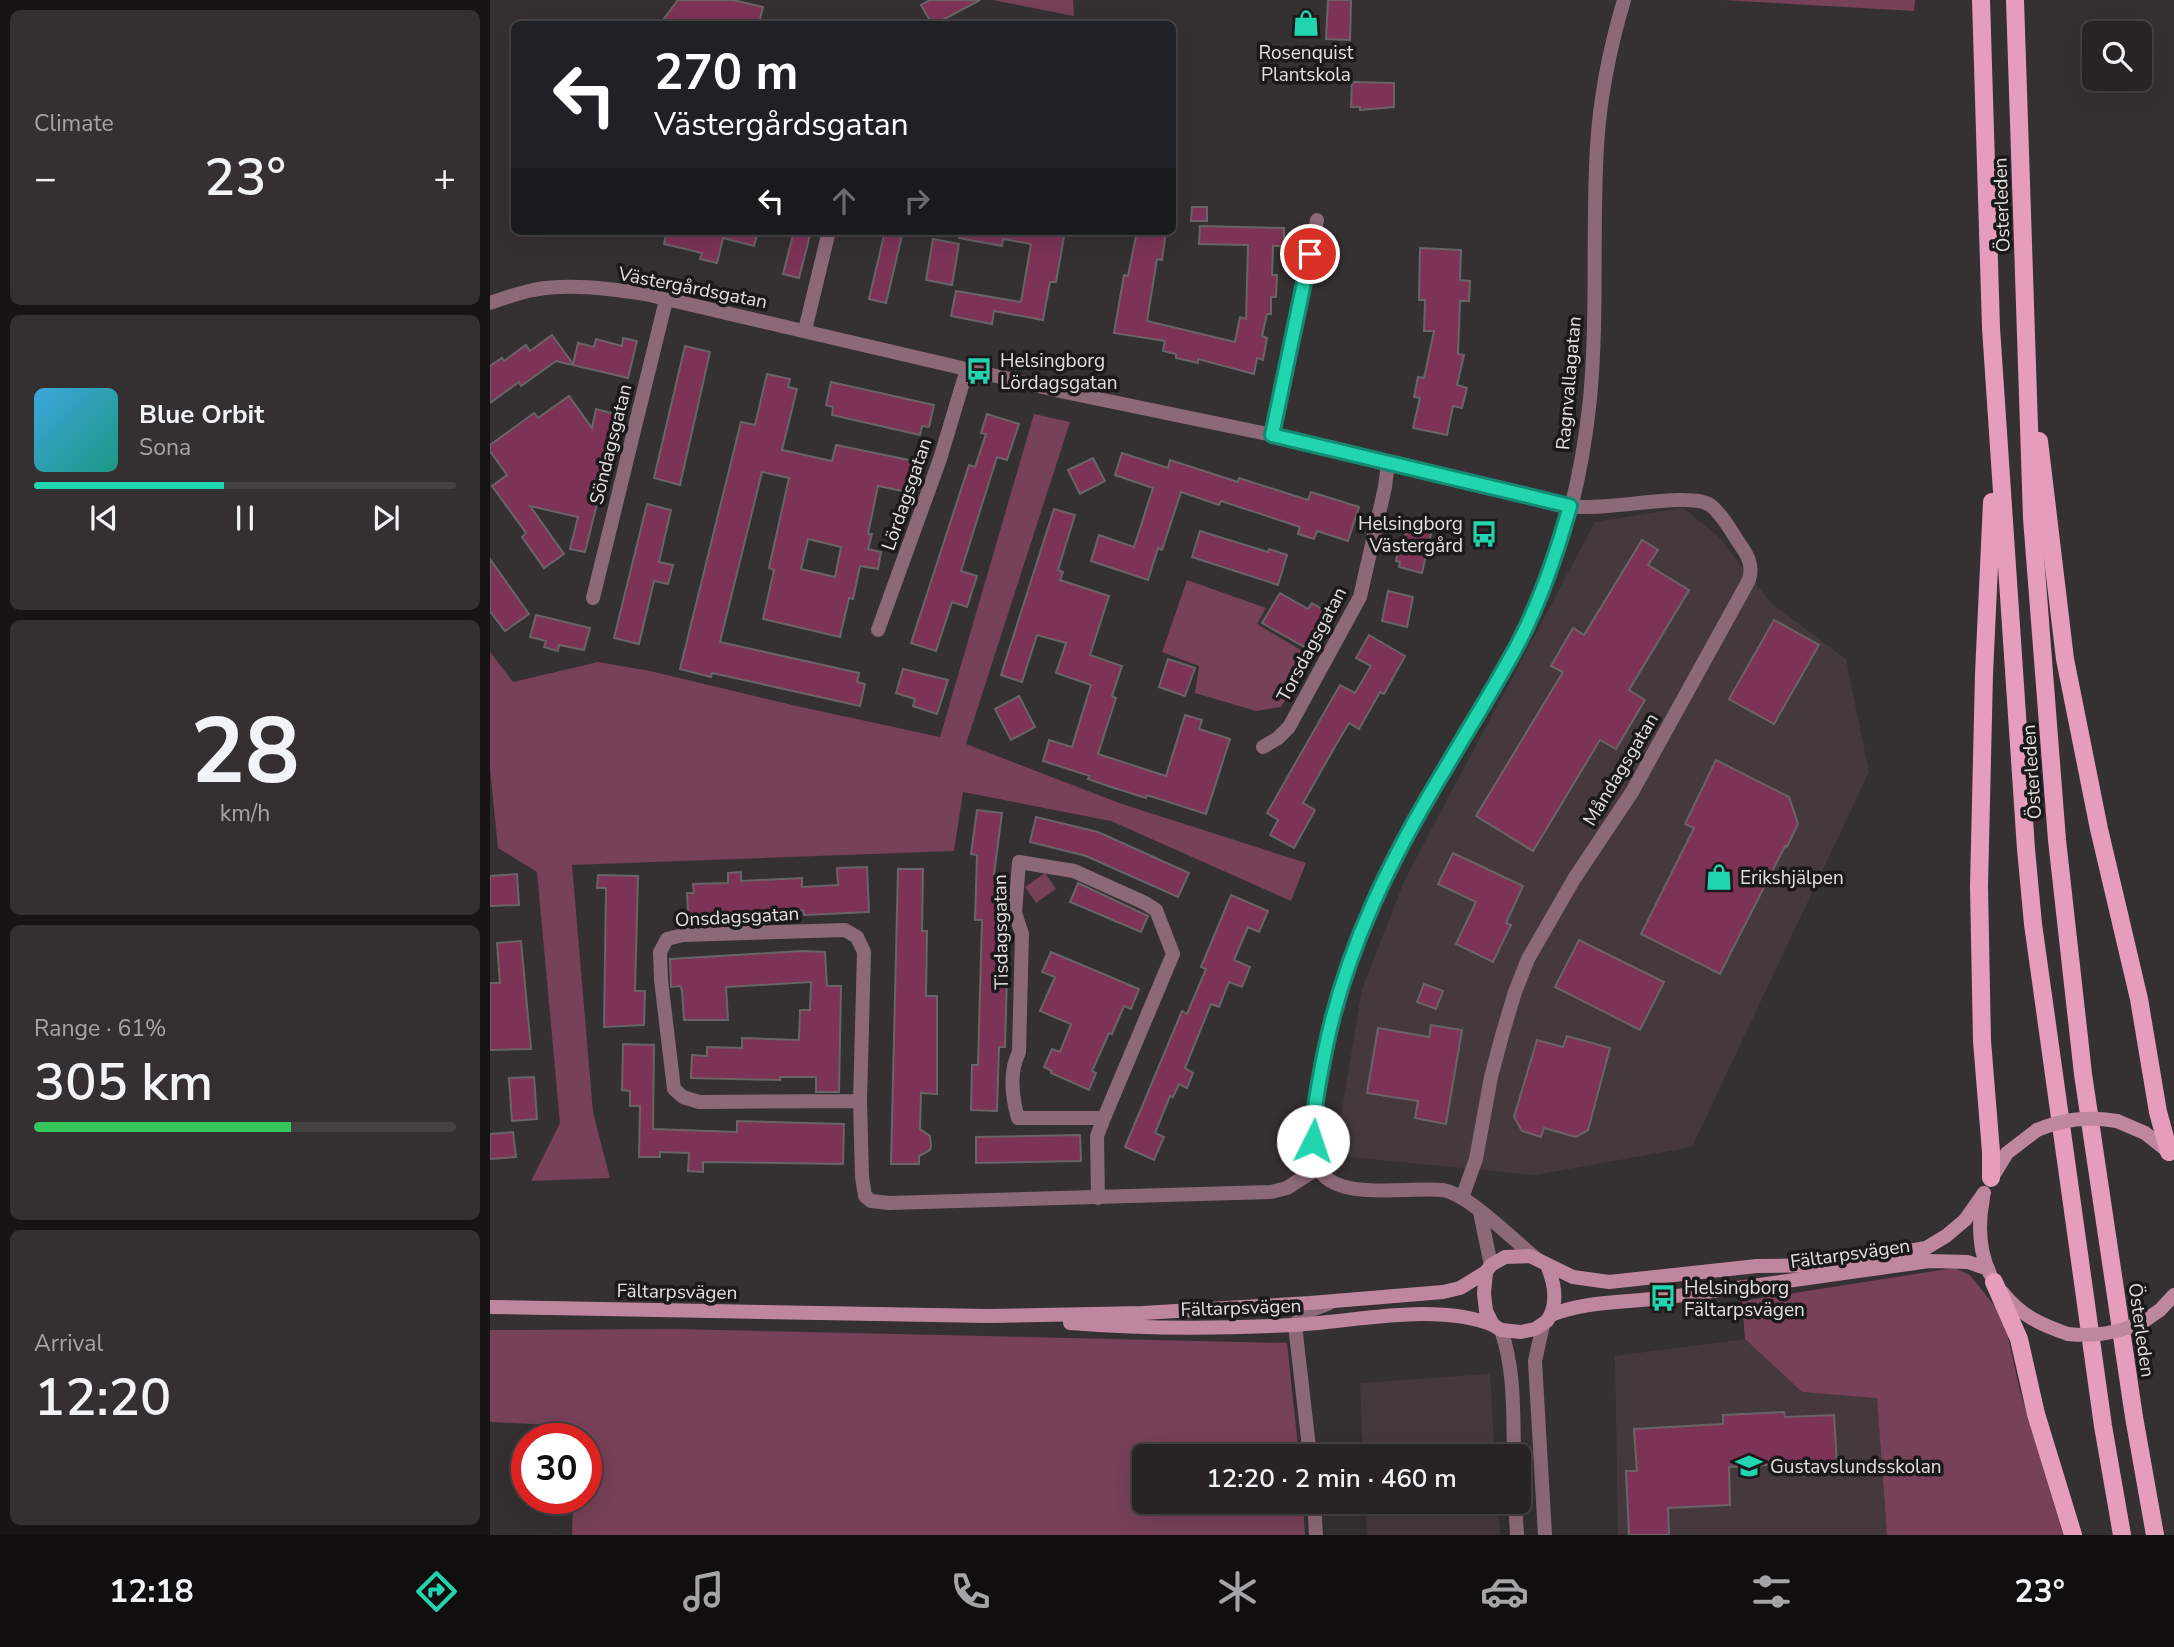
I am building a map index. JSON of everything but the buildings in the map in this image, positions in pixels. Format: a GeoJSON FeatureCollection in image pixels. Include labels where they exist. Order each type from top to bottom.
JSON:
{"type":"FeatureCollection","features":[{"type":"Feature","properties":{"kind":"main road","name":"Österleden"},"geometry":{"type":"LineString","coordinates":[[1982,0],[1990,314],[2033,924],[2103,1426],[2122,1535]]}},
{"type":"Feature","properties":{"kind":"main road","name":"Österleden"},"geometry":{"type":"LineString","coordinates":[[2015,0],[2032,518],[2057,840],[2085,1088],[2134,1417],[2155,1535]]}},
{"type":"Feature","properties":{"kind":"main road"},"geometry":{"type":"LineString","coordinates":[[2026,340],[2065,659],[2099,829],[2139,999],[2158,1112],[2172,1156]]}},
{"type":"Feature","properties":{"kind":"main road"},"geometry":{"type":"LineString","coordinates":[[1996,418],[1983,687],[1979,886],[1982,1041],[1992,1152],[1988,1186],[1979,1218],[1980,1245],[2019,1339],[2036,1414],[2073,1535]]}},
{"type":"Feature","properties":{"kind":"main road","name":"Fältarpsvägen"},"geometry":{"type":"LineString","coordinates":[[1542,1262],[1573,1277],[1609,1282],[1757,1266],[1830,1265],[1926,1248],[1965,1220],[2007,1153],[2037,1130],[2076,1118],[2117,1121],[2145,1133],[2172,1156]]}},
{"type":"Feature","properties":{"kind":"main road"},"geometry":{"type":"LineString","coordinates":[[1513,1255],[1542,1262],[1555,1292],[1547,1320],[1521,1332],[1497,1327],[1488,1318],[1484,1302],[1489,1269],[1505,1257],[1513,1255]]}},
{"type":"Feature","properties":{"kind":"main road","name":"Fältarpsvägen"},"geometry":{"type":"LineString","coordinates":[[1547,1320],[1563,1311],[1593,1305],[1663,1298],[1930,1261],[1968,1262],[1991,1276]]}},
{"type":"Feature","properties":{"kind":"main road","name":"Fältarpsvägen"},"geometry":{"type":"LineString","coordinates":[[490,1307],[989,1316],[1143,1313],[1443,1292],[1460,1288],[1489,1269]]}},
{"type":"Feature","properties":{"kind":"main road"},"geometry":{"type":"LineString","coordinates":[[1991,1276],[2013,1306],[2039,1324],[2068,1334],[2107,1335],[2126,1330],[2160,1310],[2174,1295]]}},
{"type":"Feature","properties":{"kind":"main road","name":"Fältarpsvägen"},"geometry":{"type":"LineString","coordinates":[[989,1316],[1188,1329],[1295,1325],[1402,1314],[1458,1316],[1497,1327]]}},
{"type":"Feature","properties":{"kind":"street","name":"Ragnvallagatan"},"geometry":{"type":"LineString","coordinates":[[1318,1168],[1313,1141],[1318,1088],[1331,1021],[1363,927],[1389,868],[1521,639],[1540,597],[1570,506],[1584,446],[1590,397],[1597,145],[1604,87],[1624,0]]}},
{"type":"Feature","properties":{"kind":"street"},"geometry":{"type":"LineString","coordinates":[[1272,435],[1317,220]]}},
{"type":"Feature","properties":{"kind":"street"},"geometry":{"type":"LineString","coordinates":[[805,330],[828,235]]}},
{"type":"Feature","properties":{"kind":"street","name":"Västergårdsgatan"},"geometry":{"type":"LineString","coordinates":[[490,303],[534,290],[563,287],[610,289],[1272,435],[1570,506]]}},
{"type":"Feature","properties":{"kind":"street","name":"Söndagsgatan"},"geometry":{"type":"LineString","coordinates":[[593,598],[666,300]]}},
{"type":"Feature","properties":{"kind":"street","name":"Lördagsgatan"},"geometry":{"type":"LineString","coordinates":[[878,631],[940,459],[967,369]]}},
{"type":"Feature","properties":{"kind":"street","name":"Torsdagsgatan"},"geometry":{"type":"LineString","coordinates":[[1263,747],[1289,727],[1360,597],[1388,463]]}},
{"type":"Feature","properties":{"kind":"street","name":"Måndagsgatan"},"geometry":{"type":"LineString","coordinates":[[1462,1198],[1476,1159],[1503,1032],[1528,959],[1574,879],[1632,792],[1745,589],[1751,571],[1750,560],[1734,534],[1706,503],[1688,500],[1594,509],[1570,506]]}},
{"type":"Feature","properties":{"kind":"street","name":"Tisdagsgatan"},"geometry":{"type":"LineString","coordinates":[[1098,1198],[1097,1136],[1174,954],[1156,910],[1145,903],[1073,871],[1019,862],[1015,913],[1022,934],[1019,1052],[1013,1064],[1013,1101],[1018,1118],[1104,1118]]}},
{"type":"Feature","properties":{"kind":"street","name":"Onsdagsgatan"},"geometry":{"type":"LineString","coordinates":[[860,1101],[699,1102],[683,1097],[674,1089],[661,980],[660,952],[667,939],[683,935],[845,930],[857,937],[864,952],[860,1101],[863,1190],[864,1196],[871,1201],[889,1203],[1271,1192],[1287,1188],[1318,1168]]}},
{"type":"Feature","properties":{"kind":"street"},"geometry":{"type":"LineString","coordinates":[[1318,1168],[1330,1182],[1341,1187],[1449,1191],[1462,1198],[1542,1262]]}},
{"type":"Feature","properties":{"kind":"street"},"geometry":{"type":"LineString","coordinates":[[1479,1211],[1489,1269]]}},
{"type":"Feature","properties":{"kind":"street"},"geometry":{"type":"LineString","coordinates":[[1309,1444],[1295,1325],[1308,1311],[1336,1301]]}},
{"type":"Feature","properties":{"kind":"street"},"geometry":{"type":"LineString","coordinates":[[1545,1535],[1535,1361],[1547,1320]]}},
{"type":"Feature","properties":{"kind":"street"},"geometry":{"type":"LineString","coordinates":[[1497,1327],[1510,1366],[1513,1444]]}},
{"type":"Feature","properties":{"kind":"street"},"geometry":{"type":"LineString","coordinates":[[1315,1514],[1316,1535]]}},
{"type":"Feature","properties":{"kind":"street"},"geometry":{"type":"LineString","coordinates":[[1516,1514],[1517,1535]]}},
{"type":"Feature","properties":{"kind":"shaded area"},"geometry":{"type":"Polygon","coordinates":[[[993,0],[1073,0],[1074,16],[993,0]]]}},
{"type":"Feature","properties":{"kind":"shaded area"},"geometry":{"type":"Polygon","coordinates":[[[1723,0],[1915,0],[1914,11],[1723,0]]]}},
{"type":"Feature","properties":{"kind":"shaded area"},"geometry":{"type":"Polygon","coordinates":[[[1034,414],[1070,422],[966,744],[1122,804],[1306,863],[1291,901],[1111,821],[963,792],[954,851],[572,865],[593,1112],[610,1178],[531,1181],[560,1123],[537,872],[498,848],[490,769],[490,652],[513,682],[598,662],[650,671],[940,737],[1034,414]]]}},
{"type":"Feature","properties":{"kind":"shaded area"},"geometry":{"type":"Polygon","coordinates":[[[1683,508],[1718,536],[1771,603],[1846,659],[1869,772],[1692,1147],[1535,1175],[1349,1157],[1338,1134],[1362,989],[1405,879],[1595,522],[1683,508]]]}},
{"type":"Feature","properties":{"kind":"shaded area"},"geometry":{"type":"Polygon","coordinates":[[[1187,580],[1266,608],[1257,624],[1311,656],[1281,707],[1256,711],[1195,693],[1199,666],[1162,652],[1187,580]]]}},
{"type":"Feature","properties":{"kind":"shaded area"},"geometry":{"type":"Polygon","coordinates":[[[1045,873],[1056,889],[1036,903],[1025,887],[1045,873]]]}},
{"type":"Feature","properties":{"kind":"shaded area"},"geometry":{"type":"Polygon","coordinates":[[[1954,1268],[1970,1275],[2004,1318],[2019,1387],[2063,1535],[1887,1535],[1877,1398],[1802,1392],[1745,1339],[1742,1301],[1954,1268]]]}},
{"type":"Feature","properties":{"kind":"shaded area"},"geometry":{"type":"Polygon","coordinates":[[[674,1329],[1287,1343],[1298,1444],[1132,1444],[1132,1514],[1304,1514],[1305,1535],[572,1535],[573,1514],[602,1514],[602,1423],[490,1422],[490,1330],[674,1329]]]}},
{"type":"Feature","properties":{"kind":"shaded area","name":"Gustavslundsskolan"},"geometry":{"type":"Polygon","coordinates":[[[1745,1339],[1802,1392],[1877,1397],[1887,1535],[1618,1535],[1615,1356],[1745,1339]]]}},
{"type":"Feature","properties":{"kind":"shaded area"},"geometry":{"type":"Polygon","coordinates":[[[1490,1374],[1494,1444],[1363,1444],[1360,1383],[1490,1374]]]}},
{"type":"Feature","properties":{"kind":"shaded area"},"geometry":{"type":"Polygon","coordinates":[[[1366,1514],[1499,1514],[1500,1535],[1367,1535],[1366,1514]]]}},
{"type":"Feature","properties":{"kind":"place","name":"Rosenquist Plantskola"},"geometry":{"type":"Point","coordinates":[1306,23]}},
{"type":"Feature","properties":{"kind":"place","name":"Helsingborg Lördagsgatan"},"geometry":{"type":"Point","coordinates":[979,371]}},
{"type":"Feature","properties":{"kind":"place","name":"Helsingborg Västergård"},"geometry":{"type":"Point","coordinates":[1484,534]}},
{"type":"Feature","properties":{"kind":"place","name":"Erikshjälpen"},"geometry":{"type":"Point","coordinates":[1719,877]}},
{"type":"Feature","properties":{"kind":"place","name":"Helsingborg Fältarpsvägen"},"geometry":{"type":"Point","coordinates":[1663,1298]}},
{"type":"Feature","properties":{"kind":"place","name":"Gustavslundsskolan"},"geometry":{"type":"Point","coordinates":[1749,1466]}},
{"type":"Feature","properties":{"kind":"route"},"geometry":{"type":"LineString","coordinates":[[1310,254],[1272,435],[1570,506],[1556,555],[1521,639],[1389,868],[1363,927],[1331,1021],[1318,1088],[1313,1141]]}}]}
